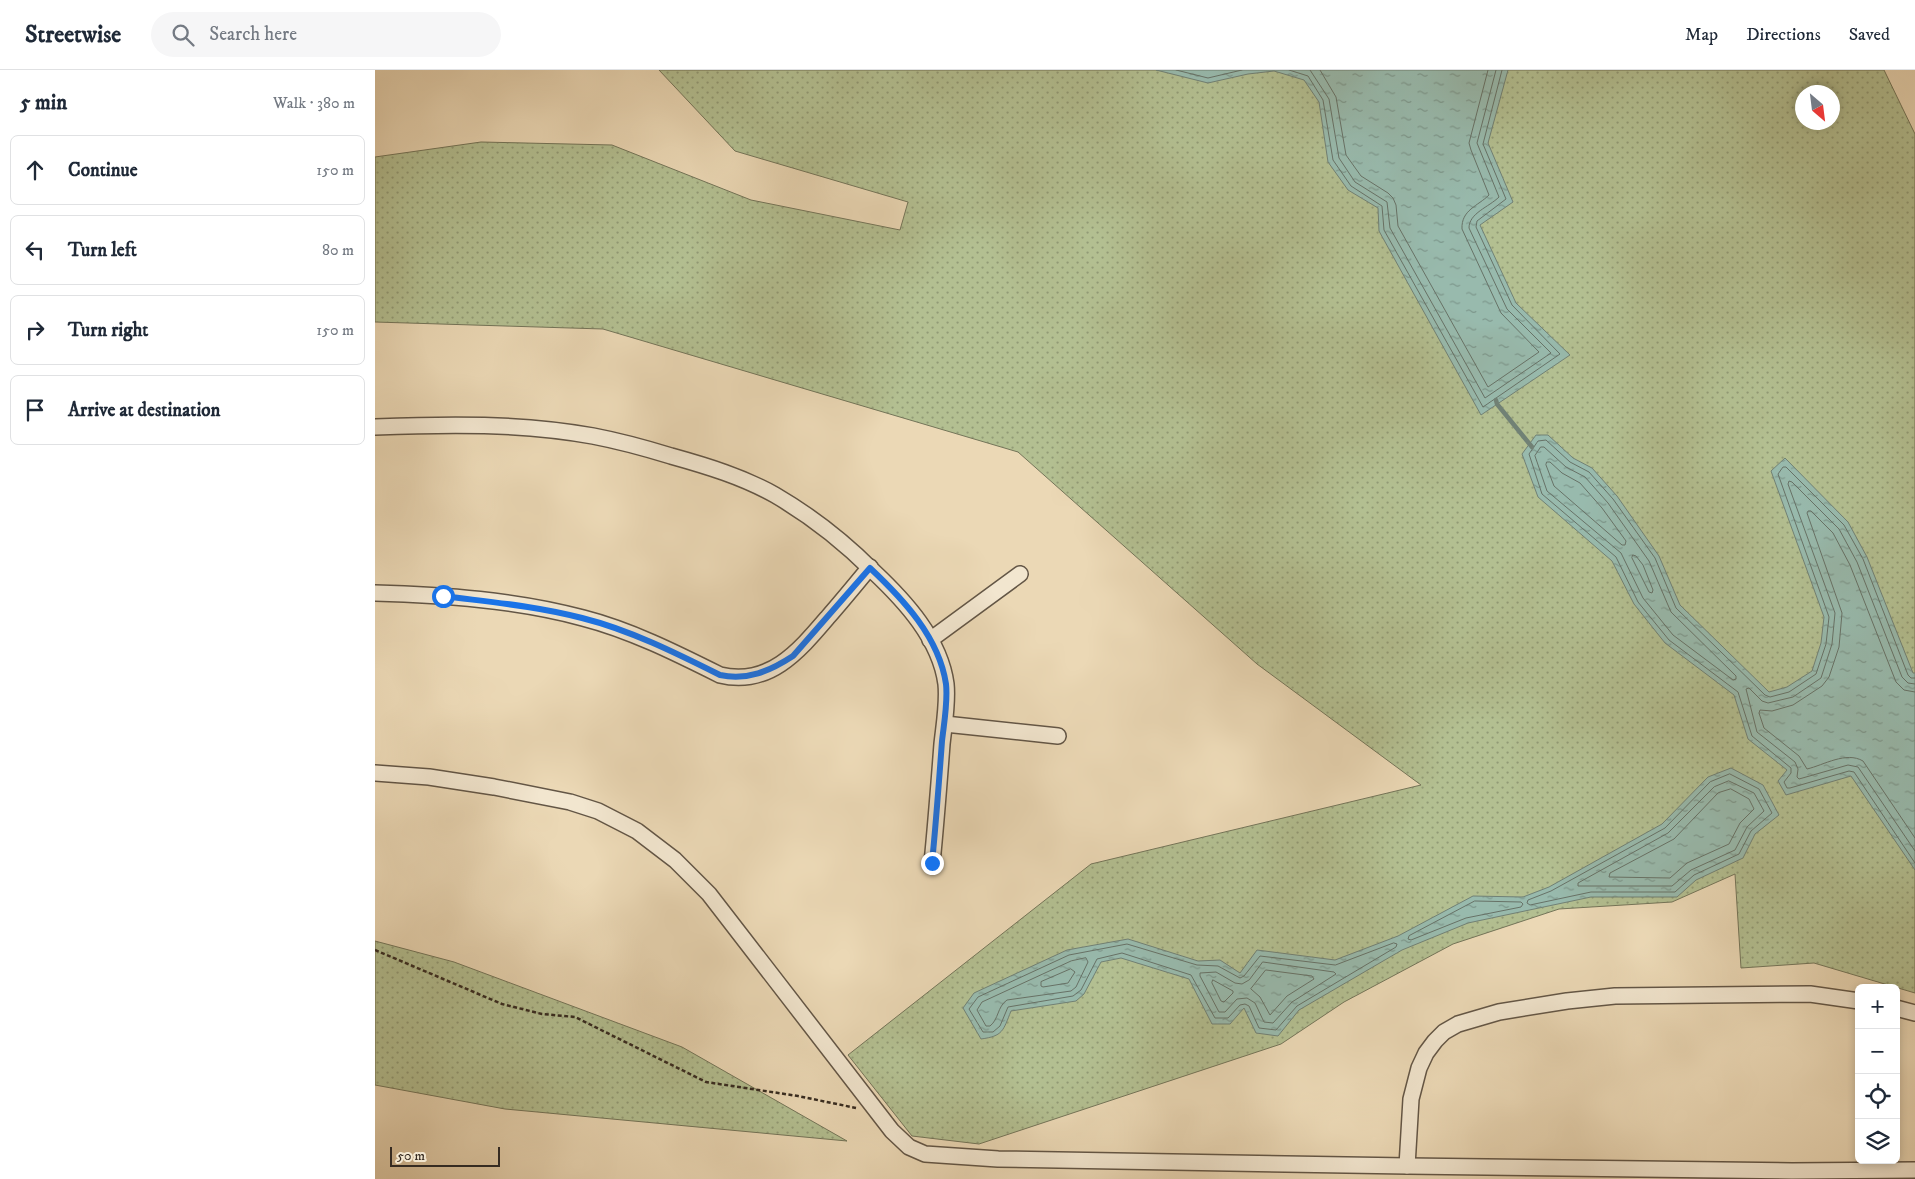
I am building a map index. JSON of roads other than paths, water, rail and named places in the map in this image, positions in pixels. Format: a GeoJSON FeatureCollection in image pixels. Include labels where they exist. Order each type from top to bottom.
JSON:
{"type":"FeatureCollection","features":[{"type":"Feature","properties":{"kind":"street"},"geometry":{"type":"LineString","coordinates":[[375,427],[482,425],[529,428],[623,442],[720,471],[757,486],[834,536],[903,601],[931,640],[941,664],[946,685],[945,724],[932,863]]}},
{"type":"Feature","properties":{"kind":"street"},"geometry":{"type":"LineString","coordinates":[[375,592],[523,606],[583,618],[628,633],[720,675],[733,678],[749,677],[767,671],[793,656],[870,568]]}},
{"type":"Feature","properties":{"kind":"street"},"geometry":{"type":"LineString","coordinates":[[931,640],[1020,574]]}},
{"type":"Feature","properties":{"kind":"street"},"geometry":{"type":"LineString","coordinates":[[945,724],[1058,736]]}},
{"type":"Feature","properties":{"kind":"street"},"geometry":{"type":"LineString","coordinates":[[375,773],[429,776],[552,798],[598,811],[637,831],[675,860],[719,906],[900,1140],[909,1147],[925,1154],[1388,1172],[1407,1166],[1792,1171],[1915,1170]]}},
{"type":"Feature","properties":{"kind":"street"},"geometry":{"type":"LineString","coordinates":[[1407,1166],[1411,1099],[1419,1068],[1426,1053],[1435,1041],[1444,1032],[1458,1024],[1499,1012],[1567,1001],[1615,996],[1809,994],[1855,1000]]}},
{"type":"Feature","properties":{"kind":"street"},"geometry":{"type":"LineString","coordinates":[[1900,1009],[1915,1013]]}},
{"type":"Feature","properties":{"kind":"water"},"geometry":{"type":"Polygon","coordinates":[[[1156,70],[1508,70],[1488,143],[1513,202],[1480,225],[1516,303],[1570,355],[1481,415],[1379,231],[1378,208],[1348,190],[1328,162],[1319,102],[1304,80],[1274,71],[1248,74],[1208,83],[1156,70]]]}},
{"type":"Feature","properties":{"kind":"water"},"geometry":{"type":"Polygon","coordinates":[[[1536,435],[1548,435],[1573,458],[1592,468],[1617,496],[1659,556],[1680,605],[1769,692],[1787,687],[1812,671],[1821,643],[1824,617],[1771,471],[1785,458],[1848,522],[1867,557],[1913,673],[1915,673],[1915,870],[1851,776],[1786,795],[1778,781],[1787,770],[1748,739],[1734,695],[1665,643],[1634,604],[1612,561],[1538,497],[1522,454],[1536,435]]]}},
{"type":"Feature","properties":{"kind":"water"},"geometry":{"type":"Polygon","coordinates":[[[1731,768],[1763,785],[1779,815],[1755,834],[1743,858],[1696,880],[1677,897],[1591,897],[1468,923],[1402,950],[1299,1010],[1278,1036],[1256,1033],[1244,1008],[1230,1024],[1212,1024],[1189,979],[1121,958],[1101,962],[1084,994],[1076,1001],[1011,1011],[1004,1028],[994,1036],[981,1039],[963,1008],[974,993],[1067,950],[1128,939],[1198,961],[1220,960],[1240,973],[1257,950],[1335,960],[1398,936],[1473,896],[1523,897],[1549,887],[1662,824],[1708,777],[1731,768]]]}},
{"type":"Feature","properties":{"kind":"waterway"},"geometry":{"type":"LineString","coordinates":[[1496,400],[1497,404],[1532,447]]}}]}
